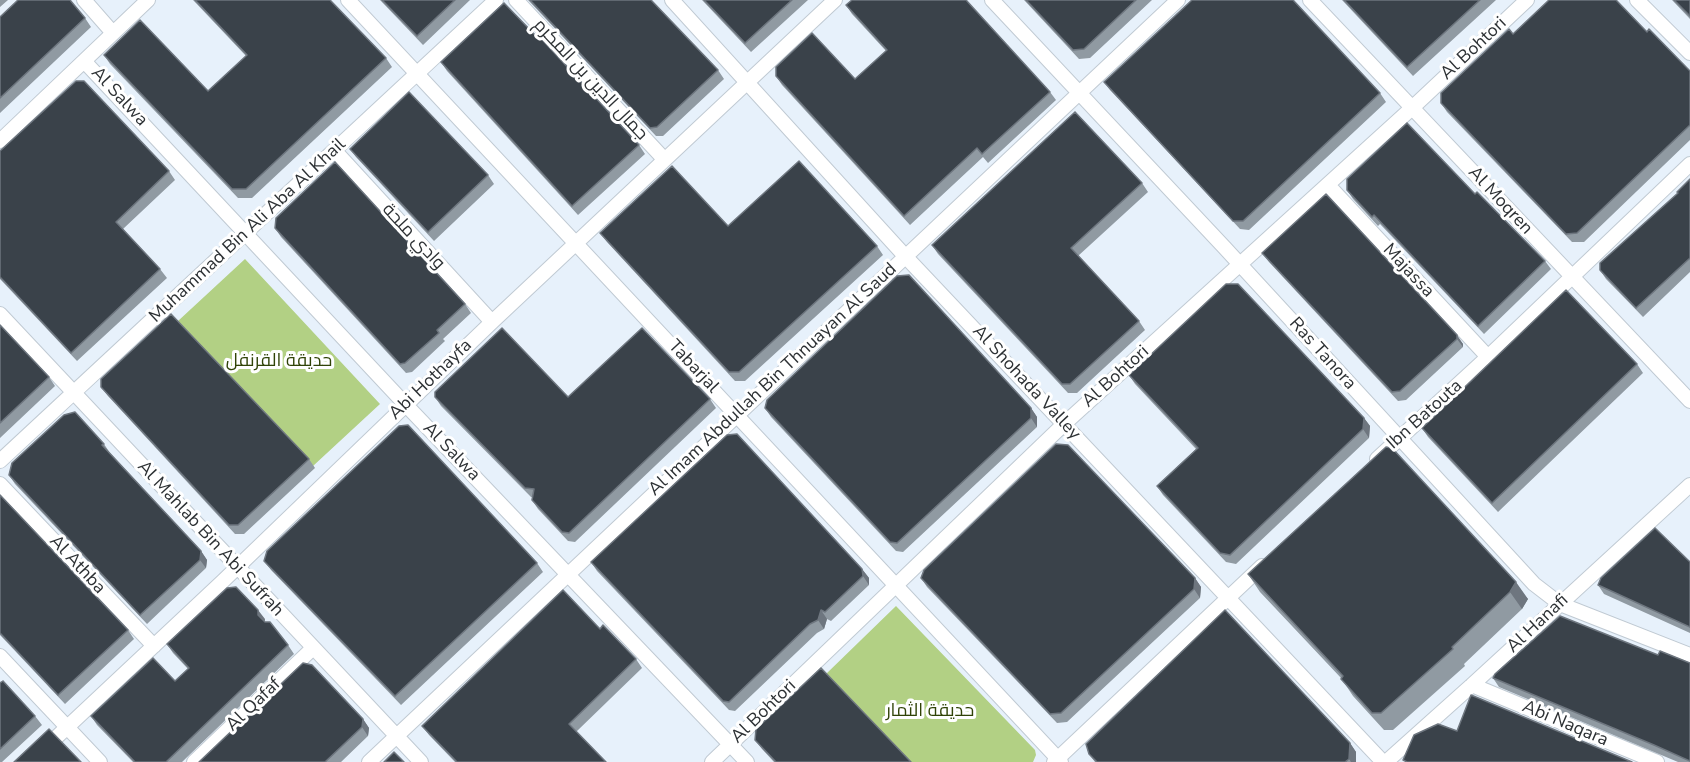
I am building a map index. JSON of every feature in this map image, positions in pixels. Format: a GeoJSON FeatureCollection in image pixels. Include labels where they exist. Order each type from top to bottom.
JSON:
{"type":"FeatureCollection","features":[{"type":"Feature","properties":{"kind":"street"},"geometry":{"type":"LineString","coordinates":[[84,0],[113,33]]}},
{"type":"Feature","properties":{"kind":"street"},"geometry":{"type":"LineString","coordinates":[[0,141],[148,0]]}},
{"type":"Feature","properties":{"kind":"street","name":"Tabarjal"},"geometry":{"type":"LineString","coordinates":[[348,0],[737,414],[1057,761]]}},
{"type":"Feature","properties":{"kind":"street","name":"Muhammad Bin Ali Aba Al Khail"},"geometry":{"type":"LineString","coordinates":[[0,461],[496,0]]}},
{"type":"Feature","properties":{"kind":"street","name":"جمال الدين بن المكرم"},"geometry":{"type":"LineString","coordinates":[[516,0],[664,159]]}},
{"type":"Feature","properties":{"kind":"street","name":"Al Shohada Valley"},"geometry":{"type":"LineString","coordinates":[[672,0],[905,256],[1384,762]]}},
{"type":"Feature","properties":{"kind":"street","name":"Abi Hothayfa"},"geometry":{"type":"LineString","coordinates":[[30,762],[747,80],[835,0]]}},
{"type":"Feature","properties":{"kind":"street","name":"Ras Tanora"},"geometry":{"type":"LineString","coordinates":[[992,0],[1240,264],[1534,584],[1560,604],[1690,655]]}},
{"type":"Feature","properties":{"kind":"street","name":"Al Imam Abdullah Bin Thnuayan Al Saud"},"geometry":{"type":"LineString","coordinates":[[369,762],[1179,0]]}},
{"type":"Feature","properties":{"kind":"street","name":"Al Moqren"},"geometry":{"type":"LineString","coordinates":[[1310,0],[1690,401]]}},
{"type":"Feature","properties":{"kind":"street","name":"Al Bohtori"},"geometry":{"type":"LineString","coordinates":[[712,762],[1064,424],[1328,185],[1527,0]]}},
{"type":"Feature","properties":{"kind":"street"},"geometry":{"type":"LineString","coordinates":[[1637,0],[1690,53]]}},
{"type":"Feature","properties":{"kind":"street","name":"Al Salwa"},"geometry":{"type":"LineString","coordinates":[[84,60],[405,404],[747,762]]}},
{"type":"Feature","properties":{"kind":"street","name":"وادي ملحة"},"geometry":{"type":"LineString","coordinates":[[335,151],[492,322]]}},
{"type":"Feature","properties":{"kind":"street","name":"Ibn Batouta"},"geometry":{"type":"LineString","coordinates":[[1369,467],[1690,164]]}},
{"type":"Feature","properties":{"kind":"street","name":"Majassa"},"geometry":{"type":"LineString","coordinates":[[1328,185],[1488,357]]}},
{"type":"Feature","properties":{"kind":"street","name":"Al Mahlab Bin Abi Sufrah"},"geometry":{"type":"LineString","coordinates":[[0,314],[236,568],[421,762]]}},
{"type":"Feature","properties":{"kind":"street","name":"Al Athba"},"geometry":{"type":"LineString","coordinates":[[0,484],[154,646]]}},
{"type":"Feature","properties":{"kind":"street","name":"Al Hanafi"},"geometry":{"type":"LineString","coordinates":[[1384,762],[1472,685],[1690,485]]}},
{"type":"Feature","properties":{"kind":"street"},"geometry":{"type":"LineString","coordinates":[[1057,761],[1269,560]]}},
{"type":"Feature","properties":{"kind":"street","name":"Al Qafaf"},"geometry":{"type":"LineString","coordinates":[[194,762],[313,648]]}},
{"type":"Feature","properties":{"kind":"street"},"geometry":{"type":"LineString","coordinates":[[0,656],[100,762]]}},
{"type":"Feature","properties":{"kind":"street","name":"Abi Naqara"},"geometry":{"type":"LineString","coordinates":[[1472,685],[1658,762]]}},
{"type":"Feature","properties":{"kind":"green space","name":"حديقة القرنفل"},"geometry":{"type":"Polygon","coordinates":[[[245,259],[380,404],[313,466],[178,321],[245,259]]]}},
{"type":"Feature","properties":{"kind":"green space","name":"حديقة الثمار"},"geometry":{"type":"Polygon","coordinates":[[[896,606],[1035,750],[1036,755],[1033,762],[910,762],[826,674],[896,606]]]}},
{"type":"Feature","properties":{"kind":"building"},"geometry":{"type":"Polygon","coordinates":[[[18,0],[70,0],[85,18],[0,98],[0,17],[18,0]]]}},
{"type":"Feature","properties":{"kind":"building"},"geometry":{"type":"Polygon","coordinates":[[[195,0],[330,0],[386,58],[246,189],[232,189],[104,55],[140,20],[208,91],[247,55],[195,0]]]}},
{"type":"Feature","properties":{"kind":"building"},"geometry":{"type":"Polygon","coordinates":[[[382,0],[455,0],[417,36],[382,0]]]}},
{"type":"Feature","properties":{"kind":"building"},"geometry":{"type":"Polygon","coordinates":[[[530,0],[651,0],[718,70],[657,127],[650,128],[530,0]]]}},
{"type":"Feature","properties":{"kind":"building"},"geometry":{"type":"Polygon","coordinates":[[[704,0],[792,0],[745,43],[704,0]]]}},
{"type":"Feature","properties":{"kind":"building"},"geometry":{"type":"Polygon","coordinates":[[[852,0],[966,0],[1050,92],[982,154],[977,148],[904,216],[776,76],[776,67],[812,33],[855,79],[887,50],[846,5],[852,0]]]}},
{"type":"Feature","properties":{"kind":"building"},"geometry":{"type":"Polygon","coordinates":[[[1026,0],[1136,0],[1084,49],[1073,50],[1026,0]]]}},
{"type":"Feature","properties":{"kind":"building"},"geometry":{"type":"Polygon","coordinates":[[[1192,0],[1293,0],[1380,93],[1243,221],[1233,221],[1104,82],[1192,0]]]}},
{"type":"Feature","properties":{"kind":"building"},"geometry":{"type":"Polygon","coordinates":[[[1344,0],[1480,0],[1407,67],[1344,0]]]}},
{"type":"Feature","properties":{"kind":"building"},"geometry":{"type":"Polygon","coordinates":[[[1549,0],[1616,0],[1647,32],[1649,29],[1690,71],[1690,125],[1577,233],[1566,234],[1441,103],[1441,93],[1509,29],[1513,34],[1549,0]]]}},
{"type":"Feature","properties":{"kind":"building"},"geometry":{"type":"Polygon","coordinates":[[[1674,0],[1690,0],[1690,16],[1674,0]]]}},
{"type":"Feature","properties":{"kind":"building"},"geometry":{"type":"Polygon","coordinates":[[[504,3],[536,36],[537,34],[639,145],[572,206],[441,62],[504,3]]]}},
{"type":"Feature","properties":{"kind":"building"},"geometry":{"type":"Polygon","coordinates":[[[76,81],[84,81],[169,171],[116,222],[160,269],[71,353],[0,277],[0,151],[76,81]]]}},
{"type":"Feature","properties":{"kind":"building"},"geometry":{"type":"Polygon","coordinates":[[[409,92],[488,175],[428,232],[350,149],[409,92]]]}},
{"type":"Feature","properties":{"kind":"building"},"geometry":{"type":"Polygon","coordinates":[[[1075,112],[1142,183],[1071,248],[1139,321],[1070,384],[1062,384],[932,245],[1075,112]]]}},
{"type":"Feature","properties":{"kind":"building"},"geometry":{"type":"Polygon","coordinates":[[[1407,123],[1475,194],[1477,192],[1545,261],[1478,326],[1374,215],[1372,217],[1347,190],[1347,179],[1407,123]]]}},
{"type":"Feature","properties":{"kind":"building"},"geometry":{"type":"Polygon","coordinates":[[[799,161],[877,246],[739,372],[729,372],[600,233],[672,166],[728,226],[799,161]]]}},
{"type":"Feature","properties":{"kind":"building"},"geometry":{"type":"Polygon","coordinates":[[[335,162],[465,304],[437,330],[439,333],[405,363],[400,364],[275,228],[276,218],[335,162]]]}},
{"type":"Feature","properties":{"kind":"building"},"geometry":{"type":"Polygon","coordinates":[[[1690,179],[1690,258],[1636,308],[1600,270],[1600,263],[1678,193],[1690,179]]]}},
{"type":"Feature","properties":{"kind":"building"},"geometry":{"type":"Polygon","coordinates":[[[1326,194],[1457,335],[1457,339],[1400,391],[1392,392],[1262,253],[1326,194]]]}},
{"type":"Feature","properties":{"kind":"building"},"geometry":{"type":"Polygon","coordinates":[[[909,275],[1031,408],[1031,418],[897,543],[890,542],[765,408],[767,400],[897,276],[909,275]]]}},
{"type":"Feature","properties":{"kind":"building"},"geometry":{"type":"Polygon","coordinates":[[[1226,284],[1238,284],[1364,418],[1363,429],[1230,555],[1220,553],[1157,486],[1198,448],[1129,375],[1226,284]]]}},
{"type":"Feature","properties":{"kind":"building"},"geometry":{"type":"Polygon","coordinates":[[[1566,290],[1637,364],[1492,503],[1422,428],[1566,290]]]}},
{"type":"Feature","properties":{"kind":"building"},"geometry":{"type":"Polygon","coordinates":[[[171,314],[309,459],[238,525],[229,525],[101,387],[101,379],[171,314]]]}},
{"type":"Feature","properties":{"kind":"building"},"geometry":{"type":"Polygon","coordinates":[[[0,325],[49,377],[0,423],[0,325]]]}},
{"type":"Feature","properties":{"kind":"building"},"geometry":{"type":"Polygon","coordinates":[[[502,328],[568,397],[642,328],[710,399],[569,533],[562,532],[532,500],[534,489],[525,488],[435,397],[435,392],[502,328]]]}},
{"type":"Feature","properties":{"kind":"building"},"geometry":{"type":"Polygon","coordinates":[[[75,412],[104,444],[102,445],[201,551],[200,560],[140,615],[9,475],[12,463],[64,415],[75,412]]]}},
{"type":"Feature","properties":{"kind":"building"},"geometry":{"type":"Polygon","coordinates":[[[408,425],[537,563],[395,696],[264,561],[267,551],[399,426],[408,425]]]}},
{"type":"Feature","properties":{"kind":"building"},"geometry":{"type":"Polygon","coordinates":[[[737,434],[862,569],[863,576],[825,612],[821,610],[818,620],[810,624],[729,702],[723,701],[591,562],[727,435],[737,434]]]}},
{"type":"Feature","properties":{"kind":"building"},"geometry":{"type":"Polygon","coordinates":[[[1056,444],[1068,445],[1195,578],[1194,589],[1061,713],[1050,714],[921,578],[924,570],[1056,444]]]}},
{"type":"Feature","properties":{"kind":"building"},"geometry":{"type":"Polygon","coordinates":[[[1386,447],[1392,448],[1516,582],[1510,592],[1452,647],[1453,649],[1381,713],[1372,713],[1341,679],[1343,676],[1248,574],[1386,447]]]}},
{"type":"Feature","properties":{"kind":"building"},"geometry":{"type":"Polygon","coordinates":[[[0,495],[128,630],[58,695],[0,633],[0,495]]]}},
{"type":"Feature","properties":{"kind":"building"},"geometry":{"type":"Polygon","coordinates":[[[1655,528],[1690,562],[1690,627],[1598,585],[1601,578],[1655,528]]]}},
{"type":"Feature","properties":{"kind":"building"},"geometry":{"type":"Polygon","coordinates":[[[236,587],[258,610],[258,615],[265,622],[270,622],[288,645],[166,762],[135,762],[91,716],[153,658],[175,681],[189,668],[167,644],[227,588],[236,587]]]}},
{"type":"Feature","properties":{"kind":"building"},"geometry":{"type":"Polygon","coordinates":[[[563,590],[600,629],[603,625],[636,659],[569,724],[606,762],[457,762],[422,726],[563,590]]]}},
{"type":"Feature","properties":{"kind":"building"},"geometry":{"type":"Polygon","coordinates":[[[1225,610],[1350,743],[1349,759],[1345,762],[1097,762],[1089,754],[1086,744],[1225,610]]]}},
{"type":"Feature","properties":{"kind":"building"},"geometry":{"type":"Polygon","coordinates":[[[1560,616],[1658,655],[1660,651],[1690,663],[1690,761],[1493,678],[1560,616]]]}},
{"type":"Feature","properties":{"kind":"building"},"geometry":{"type":"Polygon","coordinates":[[[303,663],[312,665],[363,719],[362,727],[325,762],[199,762],[303,663]]]}},
{"type":"Feature","properties":{"kind":"building"},"geometry":{"type":"Polygon","coordinates":[[[821,668],[911,762],[776,762],[755,740],[756,729],[821,668]]]}},
{"type":"Feature","properties":{"kind":"building"},"geometry":{"type":"Polygon","coordinates":[[[3,681],[35,716],[0,749],[0,683],[3,681]]]}},
{"type":"Feature","properties":{"kind":"building"},"geometry":{"type":"Polygon","coordinates":[[[1471,695],[1632,762],[1407,762],[1403,760],[1414,735],[1438,724],[1457,731],[1471,695]]]}},
{"type":"Feature","properties":{"kind":"building"},"geometry":{"type":"Polygon","coordinates":[[[49,729],[81,762],[14,762],[49,729]]]}},
{"type":"Feature","properties":{"kind":"building"},"geometry":{"type":"Polygon","coordinates":[[[394,752],[404,762],[384,762],[394,752]]]}}]}
